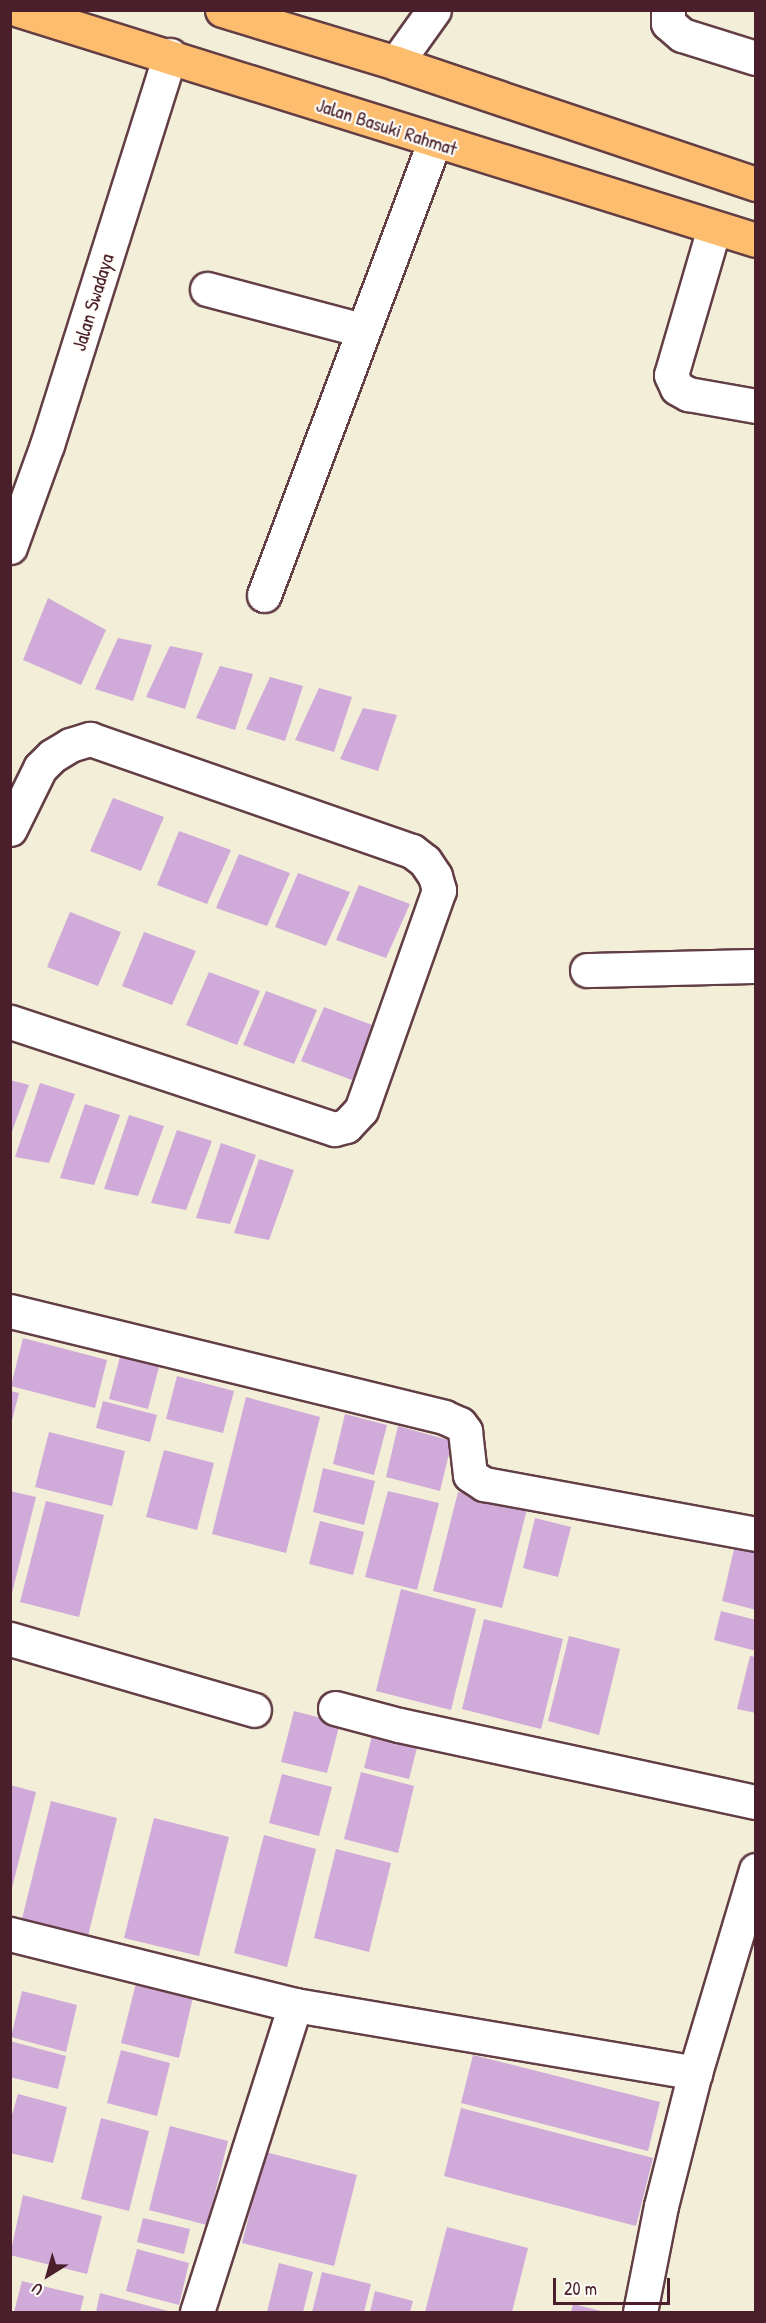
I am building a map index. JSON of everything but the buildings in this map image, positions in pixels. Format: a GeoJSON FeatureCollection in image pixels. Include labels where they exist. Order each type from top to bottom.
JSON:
{"type":"FeatureCollection","features":[{"type":"Feature","properties":{"kind":"highway","name":"Jalan Basuki Rahmat"},"geometry":{"type":"LineString","coordinates":[[19,10],[756,240]]}},
{"type":"Feature","properties":{"kind":"highway"},"geometry":{"type":"LineString","coordinates":[[222,10],[396,63],[756,184]]}},
{"type":"Feature","properties":{"kind":"street"},"geometry":{"type":"LineString","coordinates":[[396,63],[434,10]]}},
{"type":"Feature","properties":{"kind":"street"},"geometry":{"type":"LineString","coordinates":[[668,10],[668,23],[682,35],[756,58]]}},
{"type":"Feature","properties":{"kind":"street","name":"Jalan Swadaya"},"geometry":{"type":"LineString","coordinates":[[10,547],[50,434],[170,56]]}},
{"type":"Feature","properties":{"kind":"street"},"geometry":{"type":"LineString","coordinates":[[264,595],[435,141]]}},
{"type":"Feature","properties":{"kind":"street"},"geometry":{"type":"LineString","coordinates":[[714,228],[671,375],[677,388],[688,394],[756,406]]}},
{"type":"Feature","properties":{"kind":"street"},"geometry":{"type":"LineString","coordinates":[[207,289],[362,330]]}},
{"type":"Feature","properties":{"kind":"street"},"geometry":{"type":"LineString","coordinates":[[10,829],[40,768],[52,756],[70,745],[90,739],[412,851],[425,861],[435,876],[440,890],[361,1110],[346,1126],[334,1129],[10,1022]]}},
{"type":"Feature","properties":{"kind":"street"},"geometry":{"type":"LineString","coordinates":[[587,970],[756,966]]}},
{"type":"Feature","properties":{"kind":"street"},"geometry":{"type":"LineString","coordinates":[[10,1311],[444,1417],[460,1424],[465,1431],[470,1475],[484,1484],[756,1534]]}},
{"type":"Feature","properties":{"kind":"street"},"geometry":{"type":"LineString","coordinates":[[10,1639],[254,1710]]}},
{"type":"Feature","properties":{"kind":"street"},"geometry":{"type":"LineString","coordinates":[[335,1708],[399,1725],[756,1802]]}},
{"type":"Feature","properties":{"kind":"street"},"geometry":{"type":"LineString","coordinates":[[640,2313],[661,2206],[694,2073],[756,1870]]}},
{"type":"Feature","properties":{"kind":"street"},"geometry":{"type":"LineString","coordinates":[[10,1934],[295,2005],[694,2073]]}},
{"type":"Feature","properties":{"kind":"street"},"geometry":{"type":"LineString","coordinates":[[197,2313],[295,2005]]}}]}
